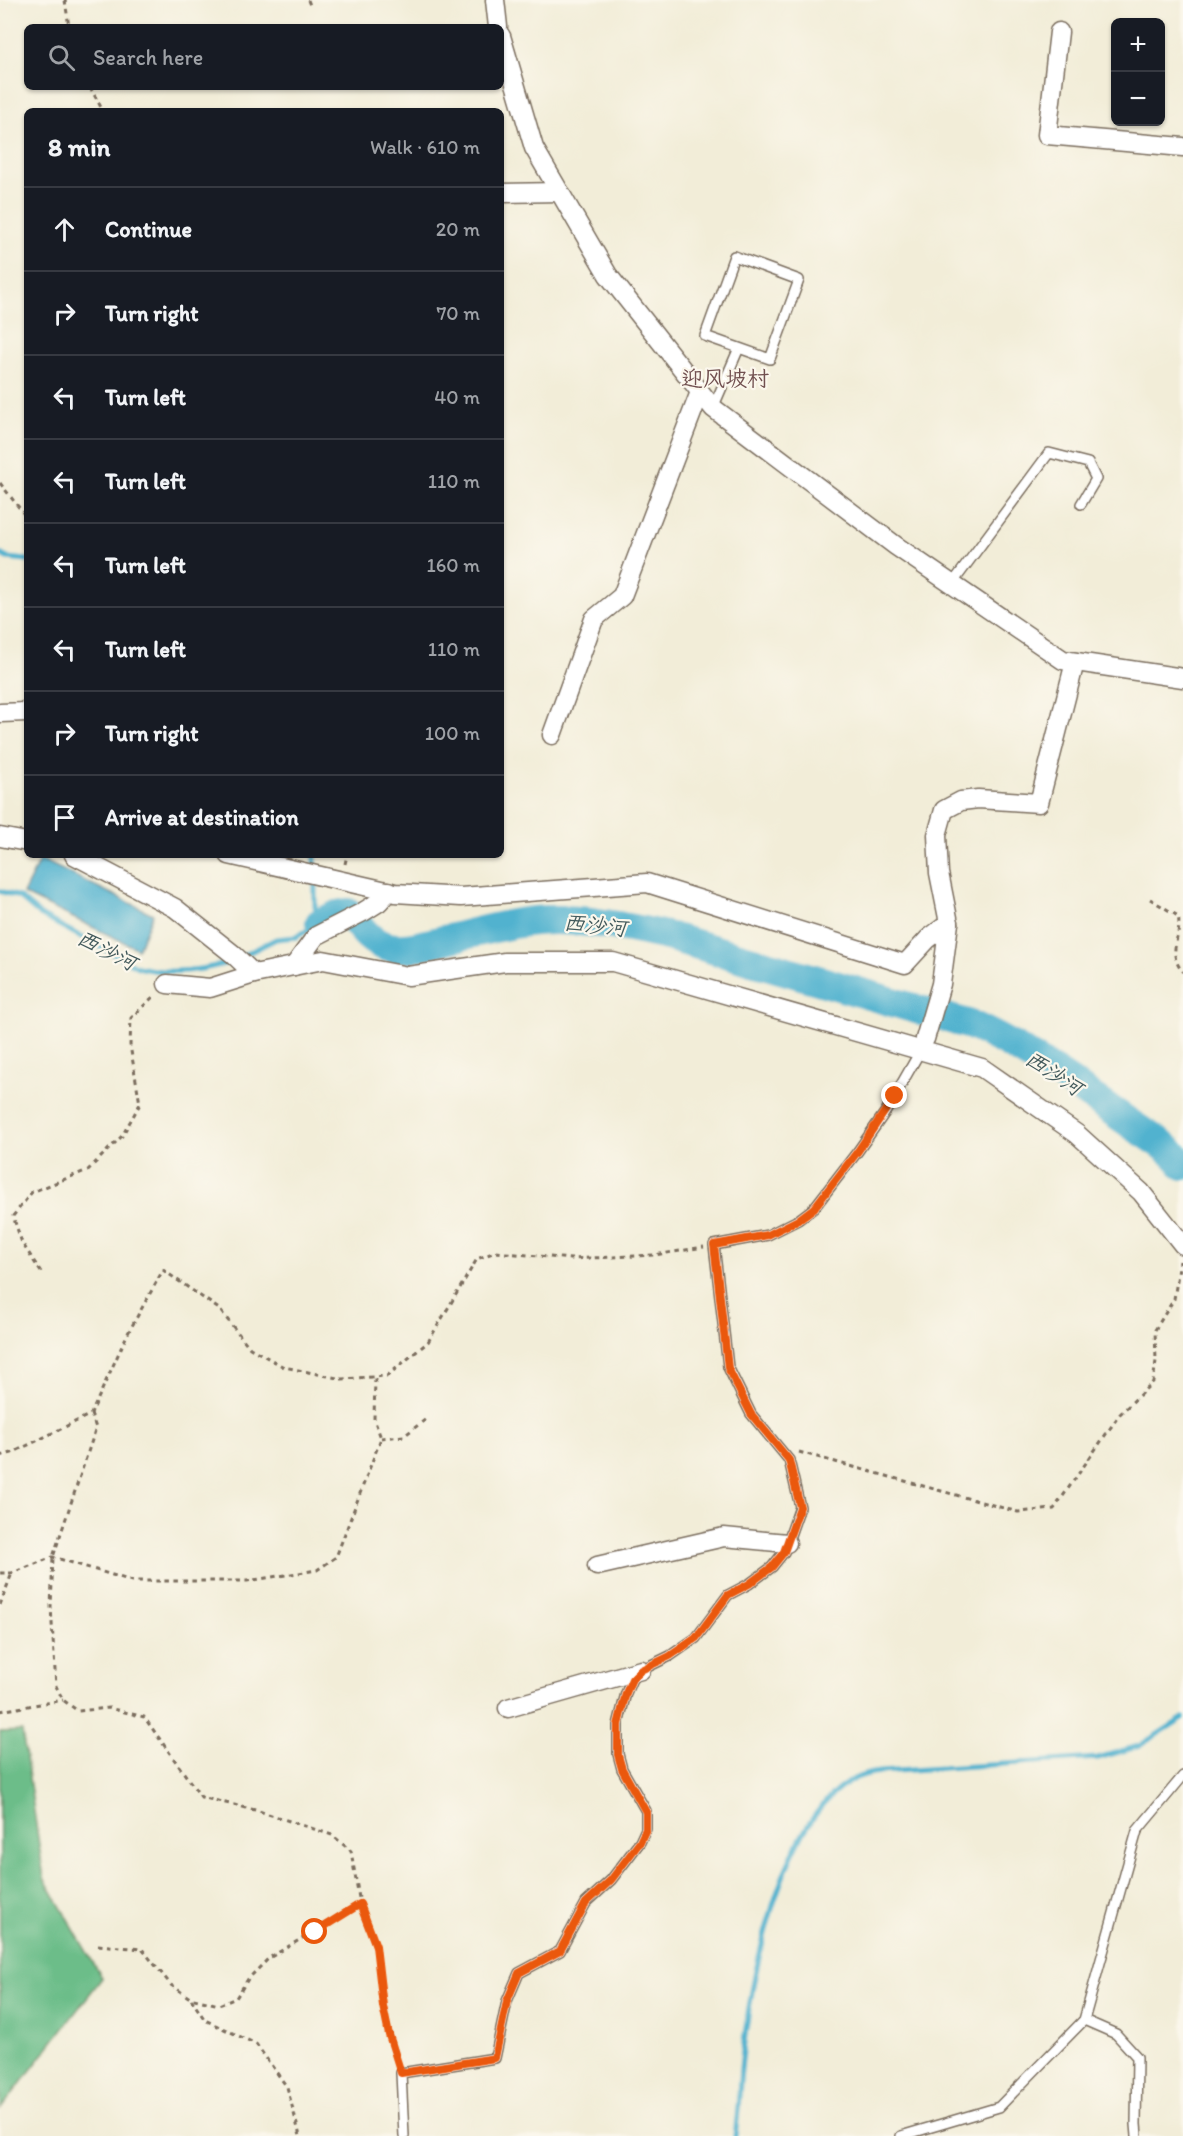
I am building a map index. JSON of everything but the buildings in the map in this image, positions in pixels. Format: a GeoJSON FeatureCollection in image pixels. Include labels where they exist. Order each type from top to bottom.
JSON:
{"type":"FeatureCollection","features":[{"type":"Feature","properties":{"kind":"street"},"geometry":{"type":"LineString","coordinates":[[495,0],[498,24]]}},
{"type":"Feature","properties":{"kind":"street"},"geometry":{"type":"LineString","coordinates":[[1059,32],[1047,135],[1183,147]]}},
{"type":"Feature","properties":{"kind":"street"},"geometry":{"type":"LineString","coordinates":[[504,46],[534,148],[608,275],[713,408],[896,546],[1063,660],[1183,678]]}},
{"type":"Feature","properties":{"kind":"street"},"geometry":{"type":"LineString","coordinates":[[504,193],[560,192]]}},
{"type":"Feature","properties":{"kind":"street"},"geometry":{"type":"LineString","coordinates":[[552,735],[594,619],[622,596],[700,392]]}},
{"type":"Feature","properties":{"kind":"street"},"geometry":{"type":"LineString","coordinates":[[923,1045],[941,984],[949,924],[939,873],[938,835],[944,810],[960,801],[978,799],[1039,803],[1075,662]]}},
{"type":"Feature","properties":{"kind":"street"},"geometry":{"type":"LineString","coordinates":[[0,713],[24,712]]}},
{"type":"Feature","properties":{"kind":"street"},"geometry":{"type":"LineString","coordinates":[[0,837],[24,841]]}},
{"type":"Feature","properties":{"kind":"street"},"geometry":{"type":"LineString","coordinates":[[80,858],[175,908],[233,954],[254,974]]}},
{"type":"Feature","properties":{"kind":"street"},"geometry":{"type":"LineString","coordinates":[[242,858],[390,891],[461,897],[647,883],[904,964],[928,939],[949,924]]}},
{"type":"Feature","properties":{"kind":"street"},"geometry":{"type":"LineString","coordinates":[[294,966],[316,936],[363,912],[379,902],[390,891]]}},
{"type":"Feature","properties":{"kind":"street"},"geometry":{"type":"LineString","coordinates":[[167,984],[210,988],[254,974],[323,960],[408,976],[505,962],[613,962],[923,1045],[982,1068],[1077,1134],[1142,1192],[1183,1245]]}},
{"type":"Feature","properties":{"kind":"street"},"geometry":{"type":"LineString","coordinates":[[597,1566],[724,1537],[787,1543]]}},
{"type":"Feature","properties":{"kind":"street"},"geometry":{"type":"LineString","coordinates":[[508,1708],[641,1670]]}},
{"type":"Feature","properties":{"kind":"lane"},"geometry":{"type":"LineString","coordinates":[[734,256],[799,280],[770,359],[739,348],[705,336],[734,256]]}},
{"type":"Feature","properties":{"kind":"lane"},"geometry":{"type":"LineString","coordinates":[[713,408],[739,348]]}},
{"type":"Feature","properties":{"kind":"lane"},"geometry":{"type":"LineString","coordinates":[[952,584],[1049,453],[1089,464],[1096,480],[1081,504]]}},
{"type":"Feature","properties":{"kind":"lane"},"geometry":{"type":"LineString","coordinates":[[404,2136],[401,2073],[495,2058],[507,2001],[519,1973],[560,1951],[586,1903],[611,1880],[640,1842],[646,1829],[646,1812],[622,1769],[617,1740],[618,1725],[632,1679],[641,1670],[670,1656],[696,1638],[728,1595],[749,1584],[772,1567],[784,1552],[800,1507],[789,1460],[751,1414],[728,1368],[714,1245],[768,1235],[798,1220],[814,1208],[886,1111],[923,1045]]}},
{"type":"Feature","properties":{"kind":"lane"},"geometry":{"type":"LineString","coordinates":[[901,2136],[999,2108],[1084,2019],[1137,1831],[1183,1776]]}},
{"type":"Feature","properties":{"kind":"lane"},"geometry":{"type":"LineString","coordinates":[[1084,2019],[1116,2034],[1137,2057],[1137,2136]]}},
{"type":"Feature","properties":{"kind":"path"},"geometry":{"type":"LineString","coordinates":[[64,0],[68,24]]}},
{"type":"Feature","properties":{"kind":"path"},"geometry":{"type":"LineString","coordinates":[[308,0],[311,8]]}},
{"type":"Feature","properties":{"kind":"path"},"geometry":{"type":"LineString","coordinates":[[92,90],[101,108]]}},
{"type":"Feature","properties":{"kind":"path"},"geometry":{"type":"LineString","coordinates":[[0,483],[24,514]]}},
{"type":"Feature","properties":{"kind":"path"},"geometry":{"type":"LineString","coordinates":[[1150,899],[1178,916],[1179,927],[1174,945],[1174,956],[1183,972]]}},
{"type":"Feature","properties":{"kind":"path"},"geometry":{"type":"LineString","coordinates":[[41,1272],[22,1243],[13,1216],[33,1192],[88,1170],[122,1137],[140,1104],[130,1045],[130,1018],[167,984]]}},
{"type":"Feature","properties":{"kind":"path"},"geometry":{"type":"LineString","coordinates":[[0,1456],[12,1453],[91,1414],[127,1335],[164,1270],[219,1309],[250,1348],[284,1368],[342,1378],[375,1377],[387,1376],[428,1342],[477,1259],[495,1252],[572,1259],[655,1255],[714,1245]]}},
{"type":"Feature","properties":{"kind":"path"},"geometry":{"type":"LineString","coordinates":[[778,1447],[1018,1512],[1054,1509],[1120,1414],[1153,1382],[1156,1361],[1155,1330],[1173,1299],[1183,1245]]}},
{"type":"Feature","properties":{"kind":"path"},"geometry":{"type":"LineString","coordinates":[[0,1573],[12,1573],[53,1557],[132,1581],[247,1581],[318,1570],[336,1557],[381,1438],[374,1419],[375,1377]]}},
{"type":"Feature","properties":{"kind":"path"},"geometry":{"type":"LineString","coordinates":[[91,1414],[96,1428],[53,1557],[51,1607],[56,1686],[63,1700],[78,1711],[109,1708],[144,1717],[201,1797],[259,1811],[332,1835],[351,1851],[360,1904],[376,1946],[383,2006],[401,2073]]}},
{"type":"Feature","properties":{"kind":"path"},"geometry":{"type":"LineString","coordinates":[[381,1438],[404,1436],[426,1419]]}},
{"type":"Feature","properties":{"kind":"path"},"geometry":{"type":"LineString","coordinates":[[0,1605],[12,1573]]}},
{"type":"Feature","properties":{"kind":"path"},"geometry":{"type":"LineString","coordinates":[[0,1711],[63,1700]]}},
{"type":"Feature","properties":{"kind":"path"},"geometry":{"type":"LineString","coordinates":[[98,1945],[142,1949],[171,1985],[190,1998],[219,2005],[236,1998],[248,1979],[269,1958],[360,1904]]}},
{"type":"Feature","properties":{"kind":"path"},"geometry":{"type":"LineString","coordinates":[[190,1998],[205,2020],[256,2044],[286,2087],[300,2136]]}},
{"type":"Feature","properties":{"kind":"green space"},"geometry":{"type":"Polygon","coordinates":[[[22,1731],[44,1878],[102,1978],[0,2110],[0,1732],[22,1731]]]}},
{"type":"Feature","properties":{"kind":"water"},"geometry":{"type":"Polygon","coordinates":[[[40,859],[153,914],[138,949],[23,894],[40,859]]]}},
{"type":"Feature","properties":{"kind":"waterway"},"geometry":{"type":"LineString","coordinates":[[0,554],[7,558],[24,560]]}},
{"type":"Feature","properties":{"kind":"waterway","name":"西沙河"},"geometry":{"type":"LineString","coordinates":[[242,956],[276,939],[296,937],[320,923],[315,906],[315,858]]}},
{"type":"Feature","properties":{"kind":"waterway","name":"西沙河"},"geometry":{"type":"LineString","coordinates":[[0,891],[19,897],[40,915],[138,967],[162,971],[186,971],[234,961]]}},
{"type":"Feature","properties":{"kind":"waterway","name":"西沙河"},"geometry":{"type":"LineString","coordinates":[[320,923],[337,915],[348,913],[374,941],[392,948],[407,948],[512,924],[551,920],[604,924],[671,937],[971,1025],[1051,1070],[1165,1147],[1183,1165]]}},
{"type":"Feature","properties":{"kind":"waterway"},"geometry":{"type":"LineString","coordinates":[[735,2136],[746,2026],[773,1905],[788,1865],[806,1829],[828,1799],[854,1779],[877,1772],[1098,1758],[1139,1746],[1183,1718]]}},
{"type":"Feature","properties":{"kind":"district","name":"迎风坡村"},"geometry":{"type":"Point","coordinates":[725,378]}},
{"type":"Feature","properties":{"kind":"route"},"geometry":{"type":"LineString","coordinates":[[315,1932],[360,1904],[376,1946],[383,2006],[401,2073],[495,2058],[507,2001],[519,1973],[560,1951],[586,1903],[611,1880],[632,1854],[646,1829],[646,1812],[622,1769],[618,1755],[618,1725],[632,1679],[641,1670],[670,1656],[696,1638],[728,1595],[764,1574],[780,1559],[800,1507],[789,1460],[751,1414],[728,1368],[714,1245],[768,1235],[798,1220],[814,1208],[858,1151],[895,1096]]}}]}
